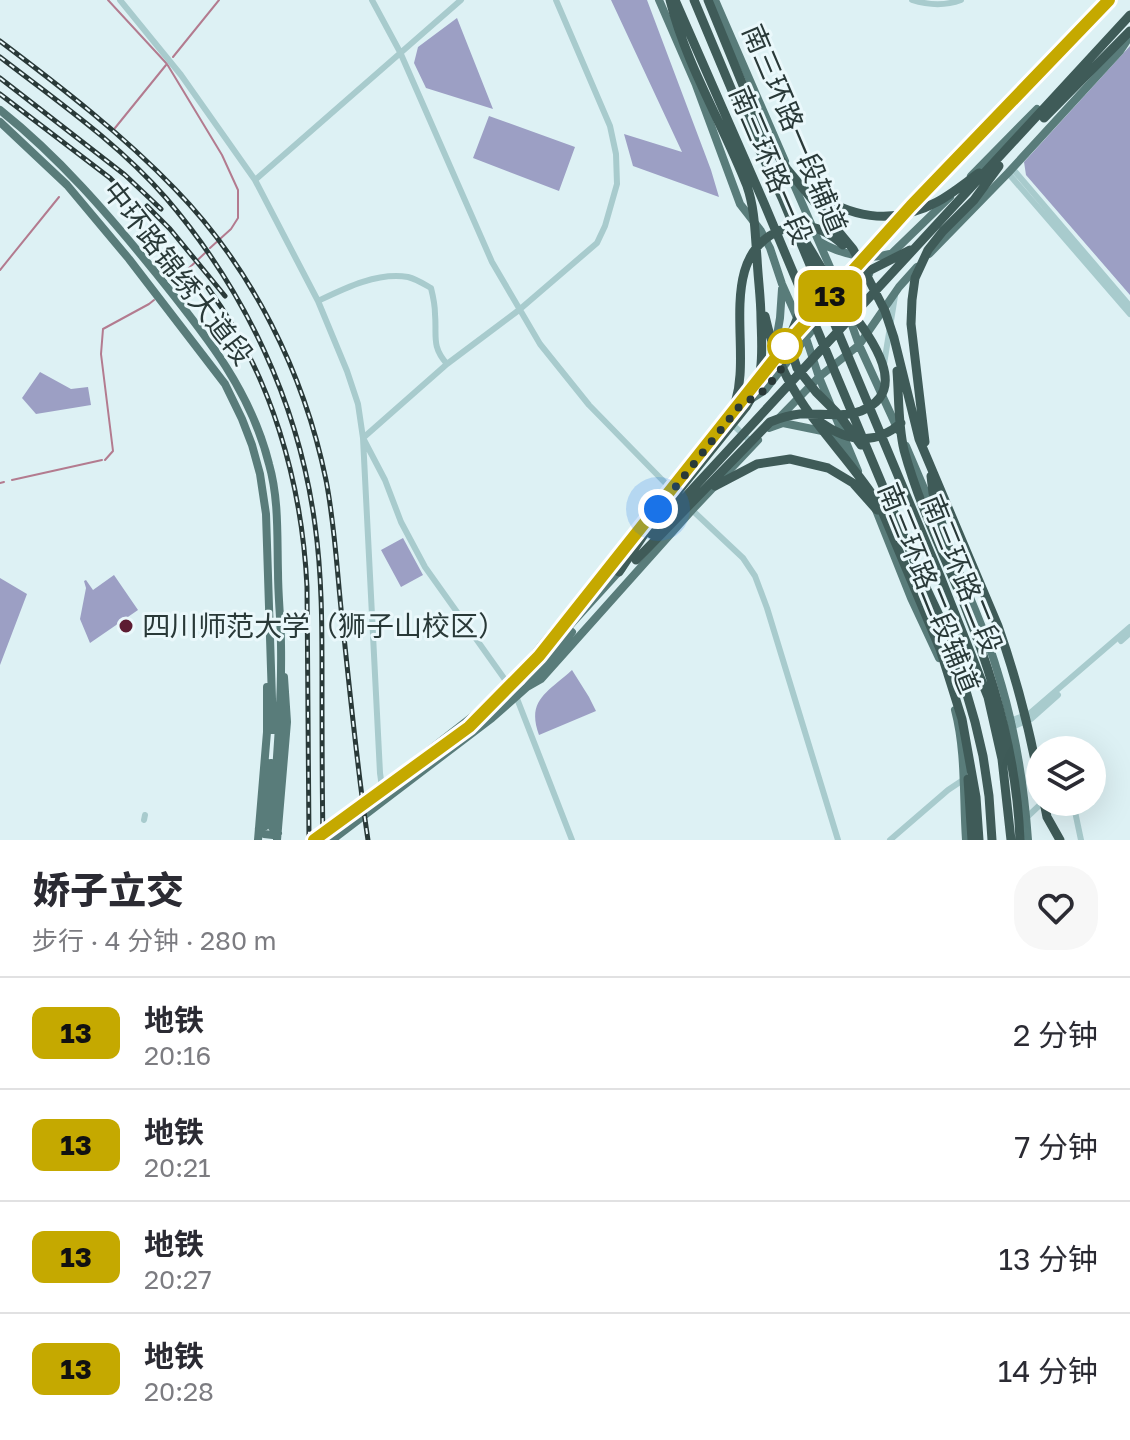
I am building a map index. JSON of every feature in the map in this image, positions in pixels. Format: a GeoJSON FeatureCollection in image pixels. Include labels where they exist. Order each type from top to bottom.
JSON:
{"type":"FeatureCollection","features":[{"type":"Feature","properties":{"kind":"highway"},"geometry":{"type":"LineString","coordinates":[[636,560],[715,445],[746,407],[755,392],[761,371],[761,297],[753,209],[747,188],[678,26],[672,0]]}},
{"type":"Feature","properties":{"kind":"highway","name":"南三环路一段"},"geometry":{"type":"LineString","coordinates":[[672,0],[764,203],[825,349]]}},
{"type":"Feature","properties":{"kind":"highway","name":"南三环路一段"},"geometry":{"type":"LineString","coordinates":[[694,0],[839,334]]}},
{"type":"Feature","properties":{"kind":"highway"},"geometry":{"type":"LineString","coordinates":[[708,0],[770,144],[853,249],[885,311],[919,439],[998,626],[1031,736]]}},
{"type":"Feature","properties":{"kind":"highway"},"geometry":{"type":"LineString","coordinates":[[1020,840],[1023,817],[1002,714],[967,612],[933,493],[915,363],[912,300],[915,278],[923,258],[943,231],[1003,167],[1042,115],[1130,15]]}},
{"type":"Feature","properties":{"kind":"highway"},"geometry":{"type":"LineString","coordinates":[[1042,115],[1130,33]]}},
{"type":"Feature","properties":{"kind":"highway"},"geometry":{"type":"LineString","coordinates":[[787,169],[806,188],[827,201],[854,213],[881,217],[905,214],[932,204],[1003,167]]}},
{"type":"Feature","properties":{"kind":"highway"},"geometry":{"type":"LineString","coordinates":[[895,280],[917,247],[1003,167]]}},
{"type":"Feature","properties":{"kind":"highway"},"geometry":{"type":"LineString","coordinates":[[619,572],[1003,167]]}},
{"type":"Feature","properties":{"kind":"highway"},"geometry":{"type":"LineString","coordinates":[[652,535],[705,491],[770,422],[800,414],[858,412],[874,402],[884,389],[885,370],[874,345],[839,297],[789,215]]}},
{"type":"Feature","properties":{"kind":"highway"},"geometry":{"type":"LineString","coordinates":[[715,445],[736,401],[740,377],[739,306],[742,282],[747,263],[757,245],[768,236],[802,225],[833,236],[863,268]]}},
{"type":"Feature","properties":{"kind":"highway"},"geometry":{"type":"LineString","coordinates":[[876,468],[853,432],[797,368],[793,356],[793,329],[800,312],[826,290],[917,247]]}},
{"type":"Feature","properties":{"kind":"highway"},"geometry":{"type":"LineString","coordinates":[[761,297],[780,363],[804,406],[880,506],[940,649],[962,719],[976,797],[979,840]]}},
{"type":"Feature","properties":{"kind":"highway","name":"南三环路二段"},"geometry":{"type":"LineString","coordinates":[[839,334],[988,697],[1002,759],[1011,840]]}},
{"type":"Feature","properties":{"kind":"highway"},"geometry":{"type":"LineString","coordinates":[[894,338],[904,449],[967,612]]}},
{"type":"Feature","properties":{"kind":"highway","name":"南三环路二段"},"geometry":{"type":"LineString","coordinates":[[825,349],[952,643],[975,722],[987,782],[992,840]]}},
{"type":"Feature","properties":{"kind":"highway"},"geometry":{"type":"LineString","coordinates":[[812,416],[850,437],[872,439],[886,435],[906,417],[912,400],[915,363]]}},
{"type":"Feature","properties":{"kind":"highway"},"geometry":{"type":"LineString","coordinates":[[705,491],[757,464],[790,459],[805,461],[828,468],[853,483],[882,516],[893,537]]}},
{"type":"Feature","properties":{"kind":"highway"},"geometry":{"type":"LineString","coordinates":[[966,744],[972,840]]}},
{"type":"Feature","properties":{"kind":"highway"},"geometry":{"type":"LineString","coordinates":[[972,824],[987,782]]}},
{"type":"Feature","properties":{"kind":"highway"},"geometry":{"type":"LineString","coordinates":[[1047,816],[1060,840]]}},
{"type":"Feature","properties":{"kind":"main road"},"geometry":{"type":"LineString","coordinates":[[659,0],[696,85],[740,204],[770,248],[806,338]]}},
{"type":"Feature","properties":{"kind":"main road","name":"南三环路一段辅道"},"geometry":{"type":"LineString","coordinates":[[715,0],[851,321]]}},
{"type":"Feature","properties":{"kind":"main road"},"geometry":{"type":"LineString","coordinates":[[1003,167],[1120,51],[1130,33]]}},
{"type":"Feature","properties":{"kind":"main road"},"geometry":{"type":"LineString","coordinates":[[513,692],[524,667],[629,546],[739,407],[765,390],[827,311],[894,252],[1084,65]]}},
{"type":"Feature","properties":{"kind":"main road","name":"中环路锦绣大道段"},"geometry":{"type":"LineString","coordinates":[[1,113],[4,125],[76,196],[129,259],[225,384],[252,445],[266,514],[271,614],[274,732],[270,831]]}},
{"type":"Feature","properties":{"kind":"main road","name":"中环路锦绣大道段"},"geometry":{"type":"LineString","coordinates":[[4,125],[71,174],[122,232],[201,330],[236,380],[252,414],[270,467],[277,509],[281,647],[279,721],[270,831]]}},
{"type":"Feature","properties":{"kind":"main road"},"geometry":{"type":"LineString","coordinates":[[820,242],[834,251],[876,257],[894,252]]}},
{"type":"Feature","properties":{"kind":"main road"},"geometry":{"type":"LineString","coordinates":[[312,840],[513,692],[541,679],[769,428],[819,377],[859,345],[895,280]]}},
{"type":"Feature","properties":{"kind":"main road"},"geometry":{"type":"LineString","coordinates":[[765,390],[770,381],[782,284]]}},
{"type":"Feature","properties":{"kind":"main road","name":"南三环路二段辅道"},"geometry":{"type":"LineString","coordinates":[[851,321],[886,407],[908,449],[997,669],[1011,724],[1028,840]]}},
{"type":"Feature","properties":{"kind":"main road","name":"南三环路二段辅道"},"geometry":{"type":"LineString","coordinates":[[806,338],[854,463],[938,655],[959,725],[966,840]]}},
{"type":"Feature","properties":{"kind":"main road"},"geometry":{"type":"LineString","coordinates":[[846,439],[844,421],[848,403],[857,396],[867,395],[886,407]]}},
{"type":"Feature","properties":{"kind":"main road"},"geometry":{"type":"LineString","coordinates":[[769,428],[783,423],[832,433],[854,463]]}},
{"type":"Feature","properties":{"kind":"main road"},"geometry":{"type":"LineString","coordinates":[[527,687],[636,560]]}},
{"type":"Feature","properties":{"kind":"main road"},"geometry":{"type":"LineString","coordinates":[[332,840],[492,718],[619,572]]}},
{"type":"Feature","properties":{"kind":"main road"},"geometry":{"type":"LineString","coordinates":[[258,840],[270,831]]}},
{"type":"Feature","properties":{"kind":"street"},"geometry":{"type":"LineString","coordinates":[[120,0],[181,75],[255,180],[318,301],[347,371],[358,404],[363,438],[382,787],[389,798]]}},
{"type":"Feature","properties":{"kind":"street"},"geometry":{"type":"LineString","coordinates":[[372,0],[400,52],[492,262],[540,344],[589,405],[743,558],[755,576],[838,840]]}},
{"type":"Feature","properties":{"kind":"street"},"geometry":{"type":"LineString","coordinates":[[255,180],[461,0]]}},
{"type":"Feature","properties":{"kind":"street"},"geometry":{"type":"LineString","coordinates":[[363,438],[447,364],[519,310],[597,243],[605,226],[617,184],[616,154],[610,126],[556,0]]}},
{"type":"Feature","properties":{"kind":"street"},"geometry":{"type":"LineString","coordinates":[[912,0],[951,4],[961,0]]}},
{"type":"Feature","properties":{"kind":"street"},"geometry":{"type":"LineString","coordinates":[[1003,167],[1130,306]]}},
{"type":"Feature","properties":{"kind":"street"},"geometry":{"type":"LineString","coordinates":[[1003,167],[1130,314]]}},
{"type":"Feature","properties":{"kind":"street"},"geometry":{"type":"LineString","coordinates":[[318,301],[349,285],[382,278],[409,277],[431,288],[435,345],[447,364]]}},
{"type":"Feature","properties":{"kind":"street"},"geometry":{"type":"LineString","coordinates":[[881,395],[895,280]]}},
{"type":"Feature","properties":{"kind":"street"},"geometry":{"type":"LineString","coordinates":[[728,421],[748,439],[746,454]]}},
{"type":"Feature","properties":{"kind":"street"},"geometry":{"type":"LineString","coordinates":[[363,438],[425,567],[513,692],[572,840]]}},
{"type":"Feature","properties":{"kind":"street"},"geometry":{"type":"LineString","coordinates":[[1011,724],[1031,719],[1130,630]]}},
{"type":"Feature","properties":{"kind":"street"},"geometry":{"type":"LineString","coordinates":[[959,725],[970,784],[972,840]]}},
{"type":"Feature","properties":{"kind":"street"},"geometry":{"type":"LineString","coordinates":[[890,840],[963,780]]}},
{"type":"Feature","properties":{"kind":"street"},"geometry":{"type":"LineString","coordinates":[[1076,816],[1081,840]]}},
{"type":"Feature","properties":{"kind":"shaded area"},"geometry":{"type":"Polygon","coordinates":[[[611,0],[647,0],[719,197],[633,166],[624,134],[682,152],[611,0]]]}},
{"type":"Feature","properties":{"kind":"shaded area"},"geometry":{"type":"Polygon","coordinates":[[[457,18],[493,109],[426,88],[414,63],[418,47],[457,18]]]}},
{"type":"Feature","properties":{"kind":"shaded area"},"geometry":{"type":"Polygon","coordinates":[[[1130,46],[1130,295],[1026,175],[1024,162],[1130,46]]]}},
{"type":"Feature","properties":{"kind":"shaded area"},"geometry":{"type":"Polygon","coordinates":[[[489,116],[575,147],[559,191],[473,158],[489,116]]]}},
{"type":"Feature","properties":{"kind":"shaded area"},"geometry":{"type":"Polygon","coordinates":[[[40,372],[71,389],[88,387],[91,405],[36,414],[22,398],[40,372]]]}},
{"type":"Feature","properties":{"kind":"shaded area"},"geometry":{"type":"Polygon","coordinates":[[[403,538],[423,575],[401,587],[381,550],[403,538]]]}},
{"type":"Feature","properties":{"kind":"shaded area"},"geometry":{"type":"Polygon","coordinates":[[[114,575],[138,610],[90,643],[80,619],[86,588],[84,581],[93,590],[114,575]]]}},
{"type":"Feature","properties":{"kind":"shaded area"},"geometry":{"type":"Polygon","coordinates":[[[0,578],[27,594],[0,665],[0,578]]]}},
{"type":"Feature","properties":{"kind":"shaded area"},"geometry":{"type":"Polygon","coordinates":[[[572,670],[596,711],[539,735],[535,713],[537,705],[572,670]]]}},
{"type":"Feature","properties":{"kind":"waterway"},"geometry":{"type":"LineString","coordinates":[[108,0],[167,64],[222,155],[238,190],[238,218],[210,248]]}},
{"type":"Feature","properties":{"kind":"waterway"},"geometry":{"type":"LineString","coordinates":[[173,57],[219,0]]}},
{"type":"Feature","properties":{"kind":"waterway"},"geometry":{"type":"LineString","coordinates":[[115,128],[166,65]]}},
{"type":"Feature","properties":{"kind":"waterway"},"geometry":{"type":"LineString","coordinates":[[0,270],[59,197]]}},
{"type":"Feature","properties":{"kind":"waterway"},"geometry":{"type":"LineString","coordinates":[[172,284],[205,253]]}},
{"type":"Feature","properties":{"kind":"waterway"},"geometry":{"type":"LineString","coordinates":[[105,460],[113,451],[101,354],[103,329],[154,300]]}},
{"type":"Feature","properties":{"kind":"waterway"},"geometry":{"type":"LineString","coordinates":[[12,480],[102,460]]}},
{"type":"Feature","properties":{"kind":"waterway"},"geometry":{"type":"LineString","coordinates":[[0,483],[4,482]]}},
{"type":"Feature","properties":{"kind":"railway"},"geometry":{"type":"LineString","coordinates":[[0,41],[112,130],[155,169],[203,220],[251,288],[289,362],[316,440],[329,497],[368,840]]}},
{"type":"Feature","properties":{"kind":"railway"},"geometry":{"type":"LineString","coordinates":[[0,57],[107,141],[166,198],[220,271],[244,310],[282,393],[307,480],[317,544],[322,619],[323,840]]}},
{"type":"Feature","properties":{"kind":"railway"},"geometry":{"type":"LineString","coordinates":[[0,78],[125,175],[161,209]]}},
{"type":"Feature","properties":{"kind":"railway"},"geometry":{"type":"LineString","coordinates":[[0,94],[110,178],[149,218]]}},
{"type":"Feature","properties":{"kind":"railway"},"geometry":{"type":"LineString","coordinates":[[147,206],[225,296]]}},
{"type":"Feature","properties":{"kind":"railway"},"geometry":{"type":"LineString","coordinates":[[208,288],[230,321],[266,393],[290,469],[298,508],[307,587],[309,840]]}},
{"type":"Feature","properties":{"kind":"metro line","name":"13"},"geometry":{"type":"LineString","coordinates":[[314,840],[469,727],[505,693],[539,656],[785,346],[911,206],[1109,0]]}},
{"type":"Feature","properties":{"kind":"place","name":"四川师范大学（狮子山校区）"},"geometry":{"type":"Point","coordinates":[126,626]}},
{"type":"Feature","properties":{"kind":"route"},"geometry":{"type":"LineString","coordinates":[[658,509],[739,407],[765,390],[792,355],[785,346]]}}]}
